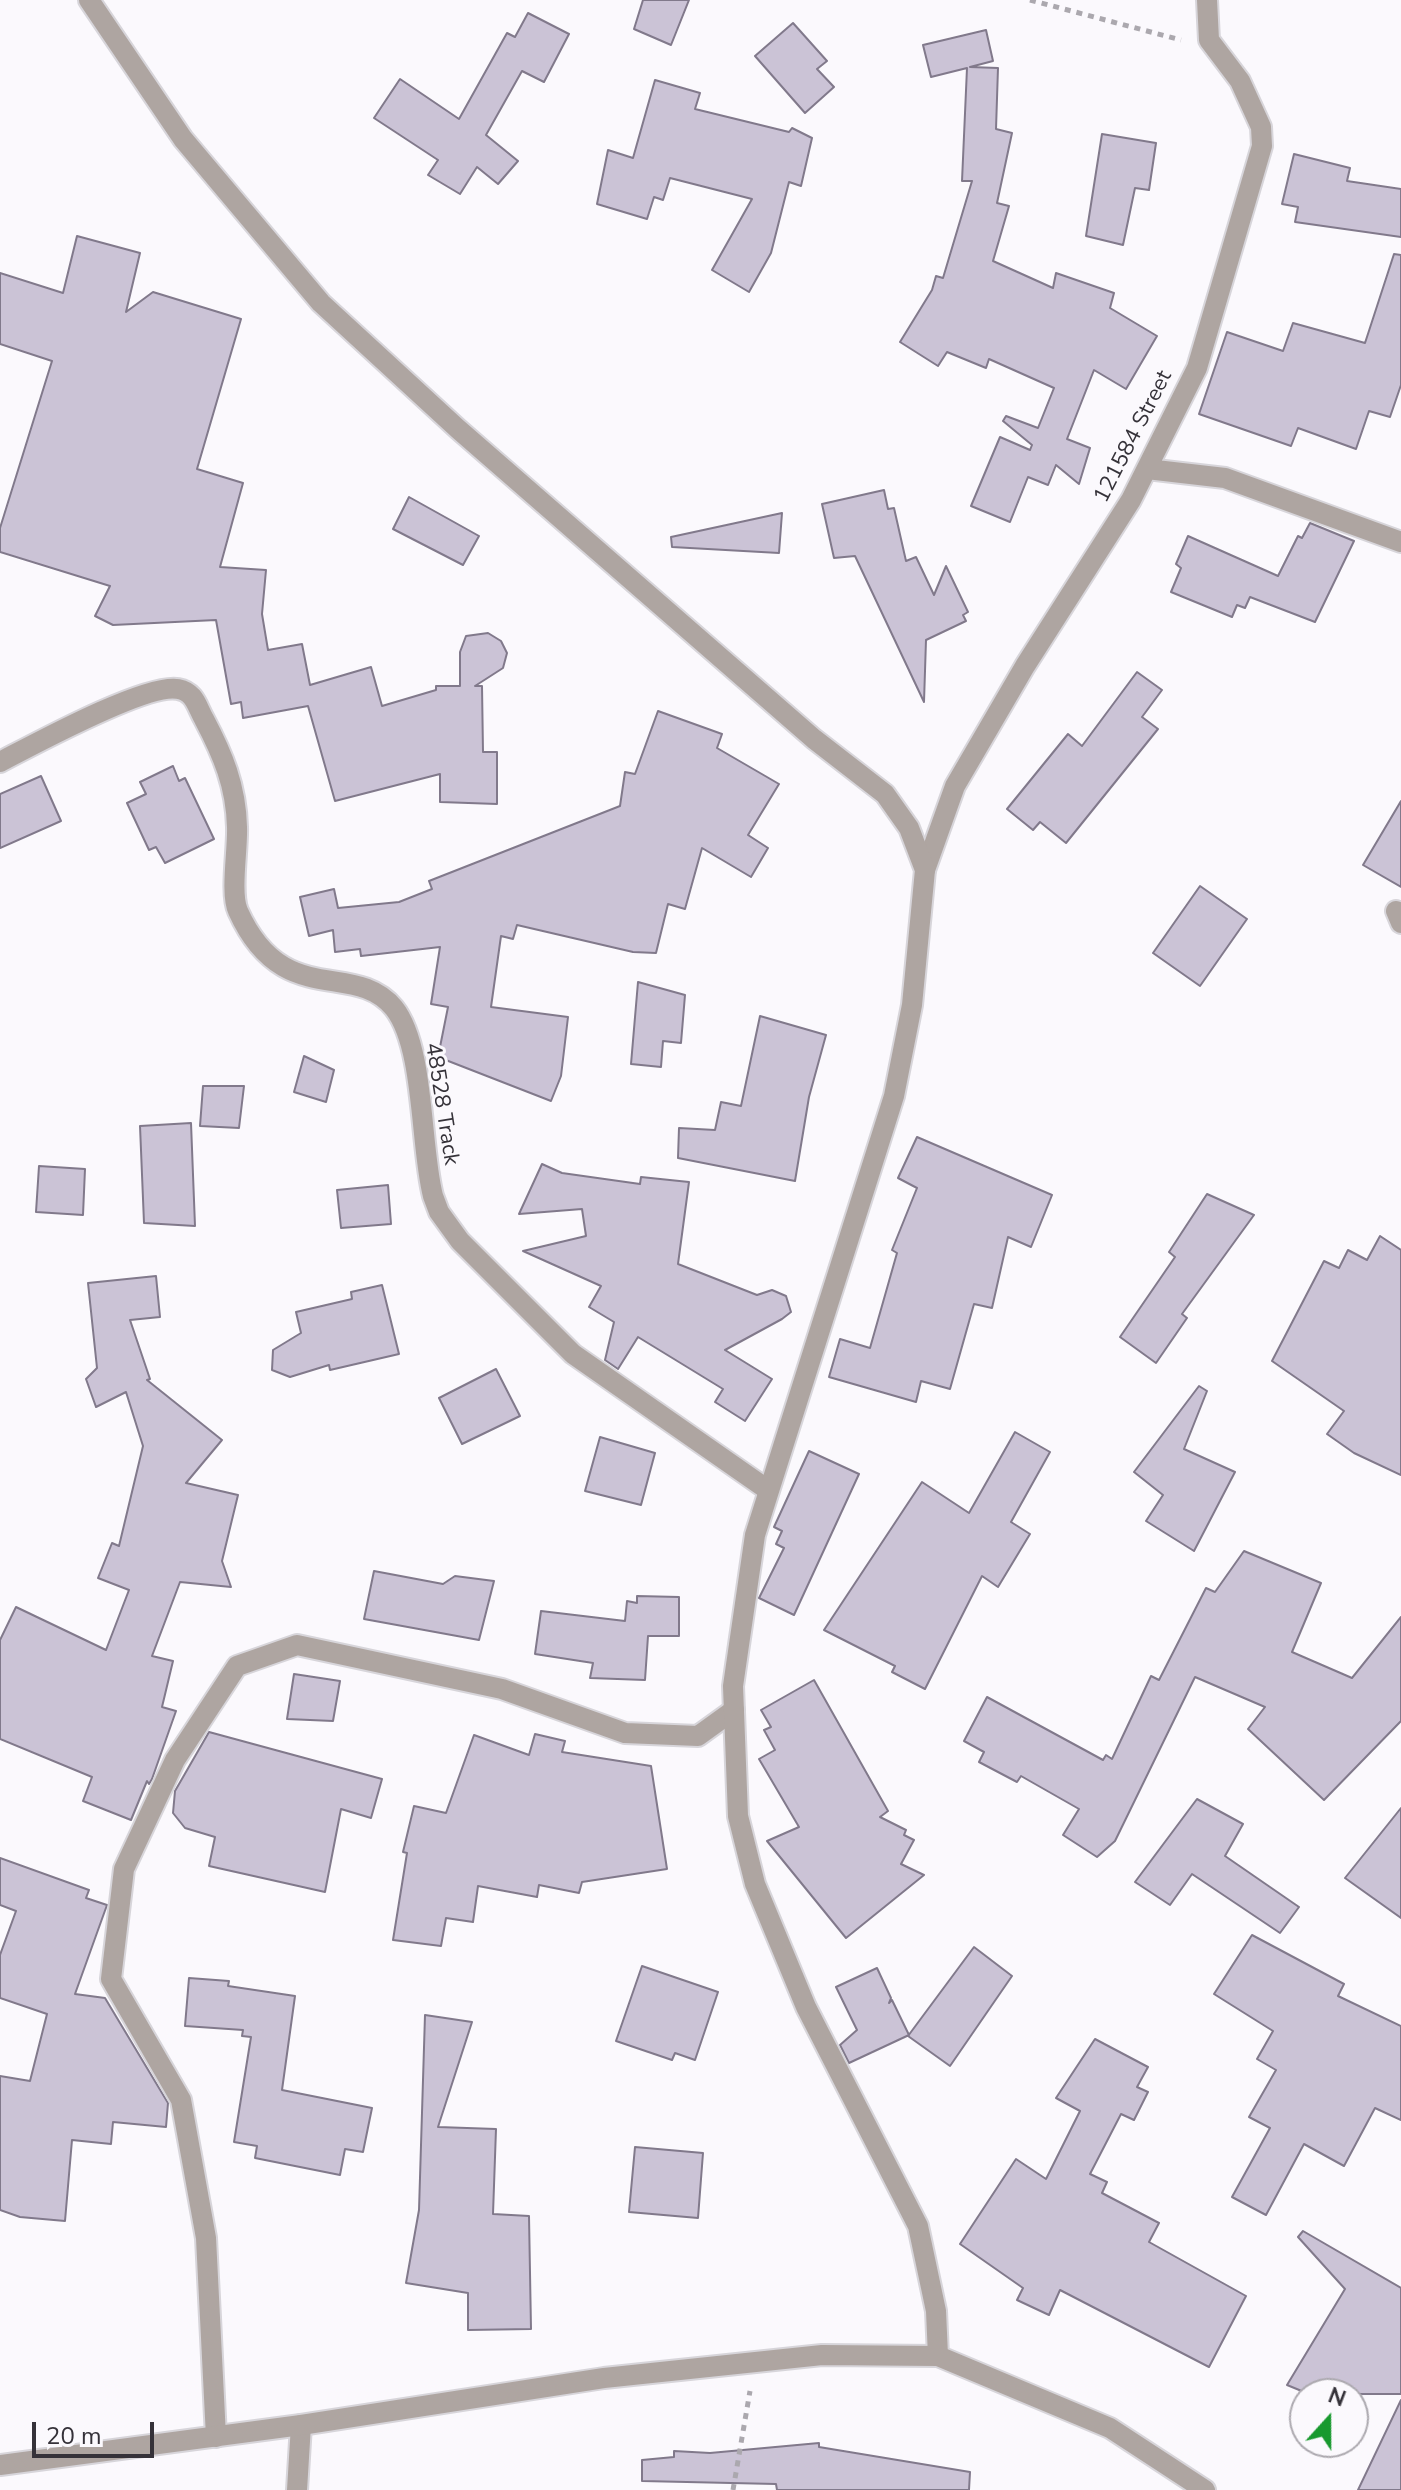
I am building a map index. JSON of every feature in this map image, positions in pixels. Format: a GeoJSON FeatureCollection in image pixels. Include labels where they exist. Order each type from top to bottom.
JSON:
{"type":"FeatureCollection","features":[{"type":"Feature","properties":{"kind":"street"},"geometry":{"type":"LineString","coordinates":[[89,0],[183,139],[232,202],[321,303],[458,429],[803,730],[885,794],[909,828],[925,870],[912,1005],[894,1096],[755,1535],[733,1686],[738,1816],[755,1884],[806,2007],[918,2226],[936,2311],[938,2356]]}},
{"type":"Feature","properties":{"kind":"street","name":"121584 Street"},"geometry":{"type":"LineString","coordinates":[[925,870],[955,786],[1147,469],[1197,368],[1262,146],[1261,127],[1251,103],[1240,81],[1209,40],[1207,0]]}},
{"type":"Feature","properties":{"kind":"street"},"geometry":{"type":"LineString","coordinates":[[1147,469],[1225,478],[1401,542]]}},
{"type":"Feature","properties":{"kind":"street","name":"48528 Track"},"geometry":{"type":"LineString","coordinates":[[0,762],[76,724],[156,691],[179,689],[195,699],[219,743],[234,784],[236,908],[258,945],[284,969],[303,978],[372,992],[395,1009],[415,1067],[433,1196],[453,1232],[498,1283],[573,1354],[768,1490]]}},
{"type":"Feature","properties":{"kind":"street"},"geometry":{"type":"LineString","coordinates":[[216,2437],[206,2238],[181,2100],[111,1979],[124,1869],[175,1760],[237,1666],[297,1645],[502,1689],[625,1733],[698,1736],[734,1710]]}},
{"type":"Feature","properties":{"kind":"street"},"geometry":{"type":"LineString","coordinates":[[0,2465],[301,2425],[604,2378],[822,2355],[938,2356],[1110,2428],[1205,2490]]}},
{"type":"Feature","properties":{"kind":"street"},"geometry":{"type":"LineString","coordinates":[[297,2490],[301,2425]]}},
{"type":"Feature","properties":{"kind":"path"},"geometry":{"type":"LineString","coordinates":[[1030,0],[1216,51]]}},
{"type":"Feature","properties":{"kind":"path"},"geometry":{"type":"LineString","coordinates":[[733,2490],[754,2363]]}},
{"type":"Feature","properties":{"kind":"building"},"geometry":{"type":"Polygon","coordinates":[[[643,0],[689,0],[671,45],[634,29],[643,0]]]}},
{"type":"Feature","properties":{"kind":"building"},"geometry":{"type":"Polygon","coordinates":[[[528,13],[569,34],[544,82],[522,71],[486,135],[518,161],[498,184],[477,167],[460,194],[428,175],[438,160],[374,118],[400,79],[459,119],[507,33],[515,37],[528,13]]]}},
{"type":"Feature","properties":{"kind":"building"},"geometry":{"type":"Polygon","coordinates":[[[793,23],[827,61],[817,69],[834,87],[805,113],[755,56],[793,23]]]}},
{"type":"Feature","properties":{"kind":"building"},"geometry":{"type":"Polygon","coordinates":[[[986,30],[993,61],[970,67],[998,68],[996,129],[1012,133],[997,203],[1009,206],[993,261],[1053,288],[1056,273],[1114,293],[1110,308],[1157,336],[1126,389],[1094,370],[1067,439],[1090,448],[1079,484],[1056,465],[1048,485],[1028,477],[1010,522],[971,506],[1000,437],[1030,450],[1032,445],[1003,421],[1006,416],[1038,428],[1054,388],[989,359],[986,368],[947,352],[938,366],[900,342],[932,290],[936,276],[943,278],[972,181],[962,181],[967,68],[931,77],[923,45],[986,30]]]}},
{"type":"Feature","properties":{"kind":"building"},"geometry":{"type":"Polygon","coordinates":[[[655,80],[700,93],[695,109],[789,132],[792,128],[812,138],[801,186],[789,182],[771,253],[749,292],[712,270],[752,199],[670,178],[663,200],[654,197],[647,219],[597,204],[608,150],[633,158],[655,80]]]}},
{"type":"Feature","properties":{"kind":"building"},"geometry":{"type":"Polygon","coordinates":[[[1102,134],[1156,143],[1149,190],[1135,188],[1123,245],[1086,236],[1102,134]]]}},
{"type":"Feature","properties":{"kind":"building"},"geometry":{"type":"Polygon","coordinates":[[[1294,154],[1350,168],[1347,181],[1401,189],[1401,237],[1295,222],[1298,207],[1282,204],[1294,154]]]}},
{"type":"Feature","properties":{"kind":"building"},"geometry":{"type":"Polygon","coordinates":[[[77,236],[140,253],[126,312],[153,292],[241,319],[197,469],[243,483],[220,567],[266,570],[262,614],[268,650],[302,644],[310,685],[371,667],[382,706],[436,690],[436,686],[460,686],[460,652],[466,636],[488,633],[501,641],[507,653],[503,668],[475,686],[482,686],[483,752],[497,752],[497,804],[440,802],[440,774],[335,801],[308,706],[243,718],[241,702],[231,704],[216,620],[113,625],[95,616],[110,586],[0,552],[0,528],[52,361],[0,344],[0,273],[63,293],[77,236]]]}},
{"type":"Feature","properties":{"kind":"building"},"geometry":{"type":"Polygon","coordinates":[[[1394,254],[1401,255],[1401,385],[1390,417],[1369,411],[1356,449],[1298,428],[1291,446],[1199,414],[1227,332],[1283,351],[1293,323],[1365,343],[1394,254]]]}},
{"type":"Feature","properties":{"kind":"building"},"geometry":{"type":"Polygon","coordinates":[[[884,490],[888,509],[894,508],[906,561],[916,557],[934,595],[946,566],[968,612],[963,615],[966,621],[926,640],[924,702],[855,556],[834,558],[822,504],[884,490]]]}},
{"type":"Feature","properties":{"kind":"building"},"geometry":{"type":"Polygon","coordinates":[[[409,497],[479,536],[463,565],[393,529],[409,497]]]}},
{"type":"Feature","properties":{"kind":"building"},"geometry":{"type":"Polygon","coordinates":[[[782,513],[779,553],[672,547],[671,537],[782,513]]]}},
{"type":"Feature","properties":{"kind":"building"},"geometry":{"type":"Polygon","coordinates":[[[1310,523],[1354,541],[1315,622],[1250,597],[1245,608],[1237,605],[1232,617],[1171,592],[1181,568],[1176,564],[1188,536],[1278,576],[1298,536],[1302,538],[1310,523]]]}},
{"type":"Feature","properties":{"kind":"building"},"geometry":{"type":"Polygon","coordinates":[[[1137,672],[1162,690],[1142,717],[1158,729],[1066,843],[1040,822],[1033,830],[1007,809],[1068,734],[1082,746],[1137,672]]]}},
{"type":"Feature","properties":{"kind":"building"},"geometry":{"type":"Polygon","coordinates":[[[658,711],[722,734],[717,748],[779,784],[748,835],[768,848],[751,877],[702,848],[685,909],[668,904],[656,953],[633,952],[517,925],[513,939],[501,936],[491,1007],[568,1017],[561,1076],[551,1101],[438,1057],[448,1007],[431,1004],[440,947],[361,956],[360,949],[335,952],[333,930],[309,936],[300,897],[334,889],[338,908],[399,902],[432,889],[429,881],[620,806],[625,772],[635,774],[658,711]]]}},
{"type":"Feature","properties":{"kind":"building"},"geometry":{"type":"Polygon","coordinates":[[[173,766],[179,781],[185,778],[214,839],[165,863],[156,847],[149,850],[127,803],[146,794],[140,782],[173,766]]]}},
{"type":"Feature","properties":{"kind":"building"},"geometry":{"type":"Polygon","coordinates":[[[41,776],[61,821],[0,848],[0,794],[41,776]]]}},
{"type":"Feature","properties":{"kind":"building"},"geometry":{"type":"Polygon","coordinates":[[[1401,801],[1401,887],[1363,865],[1401,801]]]}},
{"type":"Feature","properties":{"kind":"building"},"geometry":{"type":"Polygon","coordinates":[[[1200,886],[1247,919],[1200,986],[1153,953],[1200,886]]]}},
{"type":"Feature","properties":{"kind":"building"},"geometry":{"type":"Polygon","coordinates":[[[638,982],[685,995],[681,1043],[663,1041],[661,1067],[631,1064],[638,982]]]}},
{"type":"Feature","properties":{"kind":"building"},"geometry":{"type":"Polygon","coordinates":[[[760,1016],[826,1035],[809,1097],[795,1181],[678,1158],[679,1128],[715,1130],[721,1102],[741,1106],[760,1016]]]}},
{"type":"Feature","properties":{"kind":"building"},"geometry":{"type":"Polygon","coordinates":[[[304,1056],[334,1070],[326,1102],[294,1092],[304,1056]]]}},
{"type":"Feature","properties":{"kind":"building"},"geometry":{"type":"Polygon","coordinates":[[[203,1086],[244,1086],[239,1128],[200,1126],[203,1086]]]}},
{"type":"Feature","properties":{"kind":"building"},"geometry":{"type":"Polygon","coordinates":[[[191,1123],[195,1226],[144,1223],[140,1126],[191,1123]]]}},
{"type":"Feature","properties":{"kind":"building"},"geometry":{"type":"Polygon","coordinates":[[[917,1137],[1052,1195],[1031,1247],[1008,1237],[992,1308],[974,1304],[950,1389],[921,1381],[916,1402],[829,1377],[840,1339],[870,1348],[897,1253],[892,1250],[917,1188],[898,1178],[917,1137]]]}},
{"type":"Feature","properties":{"kind":"building"},"geometry":{"type":"Polygon","coordinates":[[[542,1164],[562,1173],[640,1184],[641,1177],[689,1182],[678,1264],[757,1295],[772,1290],[786,1296],[791,1312],[725,1350],[772,1379],[745,1421],[715,1402],[723,1389],[638,1337],[618,1369],[605,1360],[614,1322],[589,1307],[601,1286],[523,1251],[586,1236],[582,1209],[519,1214],[542,1164]]]}},
{"type":"Feature","properties":{"kind":"building"},"geometry":{"type":"Polygon","coordinates":[[[39,1166],[85,1169],[83,1215],[36,1212],[39,1166]]]}},
{"type":"Feature","properties":{"kind":"building"},"geometry":{"type":"Polygon","coordinates":[[[388,1185],[391,1224],[341,1228],[337,1190],[388,1185]]]}},
{"type":"Feature","properties":{"kind":"building"},"geometry":{"type":"Polygon","coordinates":[[[1207,1194],[1254,1215],[1182,1314],[1187,1318],[1156,1363],[1120,1337],[1175,1257],[1169,1252],[1207,1194]]]}},
{"type":"Feature","properties":{"kind":"building"},"geometry":{"type":"Polygon","coordinates":[[[1380,1236],[1401,1250],[1401,1475],[1354,1453],[1327,1434],[1344,1411],[1272,1361],[1324,1261],[1339,1268],[1348,1250],[1367,1260],[1380,1236]]]}},
{"type":"Feature","properties":{"kind":"building"},"geometry":{"type":"Polygon","coordinates":[[[156,1276],[160,1317],[130,1320],[150,1379],[147,1380],[222,1440],[186,1483],[238,1495],[222,1561],[231,1587],[180,1582],[152,1656],[173,1661],[162,1707],[176,1711],[152,1779],[149,1784],[147,1781],[131,1820],[83,1801],[92,1777],[0,1739],[0,1640],[16,1607],[106,1650],[129,1590],[98,1578],[112,1543],[119,1546],[143,1446],[126,1392],[96,1407],[86,1379],[97,1368],[88,1283],[156,1276]]]}},
{"type":"Feature","properties":{"kind":"building"},"geometry":{"type":"Polygon","coordinates":[[[382,1285],[399,1354],[330,1370],[329,1365],[290,1377],[272,1370],[273,1350],[301,1333],[296,1312],[352,1299],[351,1292],[382,1285]]]}},
{"type":"Feature","properties":{"kind":"building"},"geometry":{"type":"Polygon","coordinates":[[[496,1369],[520,1416],[462,1444],[439,1398],[496,1369]]]}},
{"type":"Feature","properties":{"kind":"building"},"geometry":{"type":"Polygon","coordinates":[[[1199,1386],[1207,1391],[1184,1449],[1235,1472],[1194,1551],[1146,1521],[1163,1495],[1134,1472],[1199,1386]]]}},
{"type":"Feature","properties":{"kind":"building"},"geometry":{"type":"Polygon","coordinates":[[[1015,1432],[1050,1452],[1011,1522],[1030,1534],[998,1587],[982,1576],[925,1689],[892,1672],[895,1666],[824,1630],[922,1482],[969,1513],[1015,1432]]]}},
{"type":"Feature","properties":{"kind":"building"},"geometry":{"type":"Polygon","coordinates":[[[600,1437],[655,1453],[641,1505],[585,1491],[600,1437]]]}},
{"type":"Feature","properties":{"kind":"building"},"geometry":{"type":"Polygon","coordinates":[[[809,1451],[859,1474],[794,1615],[759,1598],[784,1548],[776,1544],[782,1531],[774,1527],[809,1451]]]}},
{"type":"Feature","properties":{"kind":"building"},"geometry":{"type":"Polygon","coordinates":[[[1244,1551],[1321,1583],[1292,1652],[1352,1678],[1401,1617],[1401,1721],[1324,1800],[1248,1729],[1265,1707],[1195,1677],[1115,1841],[1097,1857],[1063,1835],[1079,1809],[1021,1776],[1017,1782],[979,1762],[984,1752],[964,1741],[987,1697],[1103,1760],[1106,1755],[1112,1759],[1151,1676],[1159,1680],[1206,1588],[1215,1592],[1244,1551]]]}},
{"type":"Feature","properties":{"kind":"building"},"geometry":{"type":"Polygon","coordinates":[[[374,1571],[443,1584],[455,1576],[494,1581],[479,1640],[364,1619],[374,1571]]]}},
{"type":"Feature","properties":{"kind":"building"},"geometry":{"type":"Polygon","coordinates":[[[637,1596],[679,1597],[679,1636],[648,1636],[645,1680],[590,1678],[593,1663],[535,1654],[541,1611],[625,1621],[627,1601],[637,1603],[637,1596]]]}},
{"type":"Feature","properties":{"kind":"building"},"geometry":{"type":"Polygon","coordinates":[[[294,1674],[340,1681],[333,1721],[287,1719],[294,1674]]]}},
{"type":"Feature","properties":{"kind":"building"},"geometry":{"type":"Polygon","coordinates":[[[814,1680],[888,1811],[880,1817],[906,1830],[904,1835],[914,1840],[901,1864],[924,1875],[846,1938],[767,1841],[799,1827],[759,1759],[775,1750],[764,1730],[771,1727],[761,1710],[814,1680]]]}},
{"type":"Feature","properties":{"kind":"building"},"geometry":{"type":"Polygon","coordinates":[[[209,1732],[382,1779],[371,1818],[341,1809],[325,1892],[209,1866],[215,1837],[185,1828],[173,1813],[175,1791],[209,1732]]]}},
{"type":"Feature","properties":{"kind":"building"},"geometry":{"type":"Polygon","coordinates":[[[535,1734],[565,1741],[562,1752],[651,1766],[667,1869],[582,1882],[579,1893],[539,1885],[537,1897],[478,1886],[473,1922],[446,1918],[441,1946],[393,1940],[407,1853],[403,1852],[414,1806],[446,1813],[474,1735],[529,1755],[535,1734]]]}},
{"type":"Feature","properties":{"kind":"building"},"geometry":{"type":"Polygon","coordinates":[[[1197,1799],[1243,1824],[1225,1856],[1299,1907],[1280,1933],[1192,1874],[1170,1905],[1135,1882],[1197,1799]]]}},
{"type":"Feature","properties":{"kind":"building"},"geometry":{"type":"Polygon","coordinates":[[[1401,1808],[1401,1918],[1345,1878],[1401,1808]]]}},
{"type":"Feature","properties":{"kind":"building"},"geometry":{"type":"Polygon","coordinates":[[[0,1858],[89,1890],[86,1898],[107,1905],[75,1994],[105,1998],[168,2103],[166,2127],[113,2122],[111,2144],[72,2140],[65,2221],[20,2217],[0,2210],[0,2076],[30,2081],[47,2014],[0,1998],[0,1955],[16,1911],[0,1905],[0,1858]]]}},
{"type":"Feature","properties":{"kind":"building"},"geometry":{"type":"Polygon","coordinates":[[[1252,1935],[1344,1984],[1338,1996],[1401,2026],[1401,2120],[1375,2108],[1344,2166],[1304,2144],[1266,2215],[1232,2197],[1270,2128],[1249,2117],[1276,2070],[1257,2059],[1273,2031],[1214,1994],[1252,1935]]]}},
{"type":"Feature","properties":{"kind":"building"},"geometry":{"type":"Polygon","coordinates":[[[974,1947],[1012,1976],[950,2066],[908,2036],[974,1947]]]}},
{"type":"Feature","properties":{"kind":"building"},"geometry":{"type":"Polygon","coordinates":[[[642,1966],[718,1992],[695,2060],[675,2053],[672,2060],[616,2041],[642,1966]]]}},
{"type":"Feature","properties":{"kind":"building"},"geometry":{"type":"Polygon","coordinates":[[[877,1968],[891,1998],[889,2003],[892,2000],[909,2035],[849,2063],[840,2045],[857,2030],[836,1987],[877,1968]]]}},
{"type":"Feature","properties":{"kind":"building"},"geometry":{"type":"Polygon","coordinates":[[[189,1978],[229,1981],[228,1986],[295,1996],[282,2090],[372,2108],[363,2152],[345,2149],[340,2175],[255,2158],[257,2146],[234,2142],[251,2037],[242,2036],[243,2030],[185,2026],[189,1978]]]}},
{"type":"Feature","properties":{"kind":"building"},"geometry":{"type":"Polygon","coordinates":[[[425,2015],[472,2022],[438,2127],[496,2129],[493,2214],[529,2216],[531,2329],[468,2330],[468,2293],[406,2283],[419,2210],[425,2015]]]}},
{"type":"Feature","properties":{"kind":"building"},"geometry":{"type":"Polygon","coordinates":[[[1095,2039],[1148,2067],[1137,2087],[1148,2092],[1134,2120],[1121,2114],[1090,2174],[1107,2182],[1102,2193],[1159,2223],[1149,2242],[1246,2296],[1209,2367],[1060,2290],[1049,2315],[1017,2300],[1023,2288],[960,2244],[1016,2159],[1046,2179],[1080,2111],[1056,2098],[1095,2039]]]}},
{"type":"Feature","properties":{"kind":"building"},"geometry":{"type":"Polygon","coordinates":[[[635,2147],[703,2153],[698,2218],[629,2212],[635,2147]]]}},
{"type":"Feature","properties":{"kind":"building"},"geometry":{"type":"Polygon","coordinates":[[[1303,2231],[1401,2288],[1401,2394],[1369,2394],[1369,2378],[1291,2378],[1345,2289],[1298,2237],[1303,2231]]]}},
{"type":"Feature","properties":{"kind":"building"},"geometry":{"type":"Polygon","coordinates":[[[1401,2400],[1401,2490],[1358,2490],[1401,2400]]]}},
{"type":"Feature","properties":{"kind":"building"},"geometry":{"type":"Polygon","coordinates":[[[819,2443],[819,2447],[970,2472],[969,2490],[777,2490],[776,2484],[642,2481],[642,2460],[674,2457],[674,2451],[710,2453],[819,2443]]]}}]}
